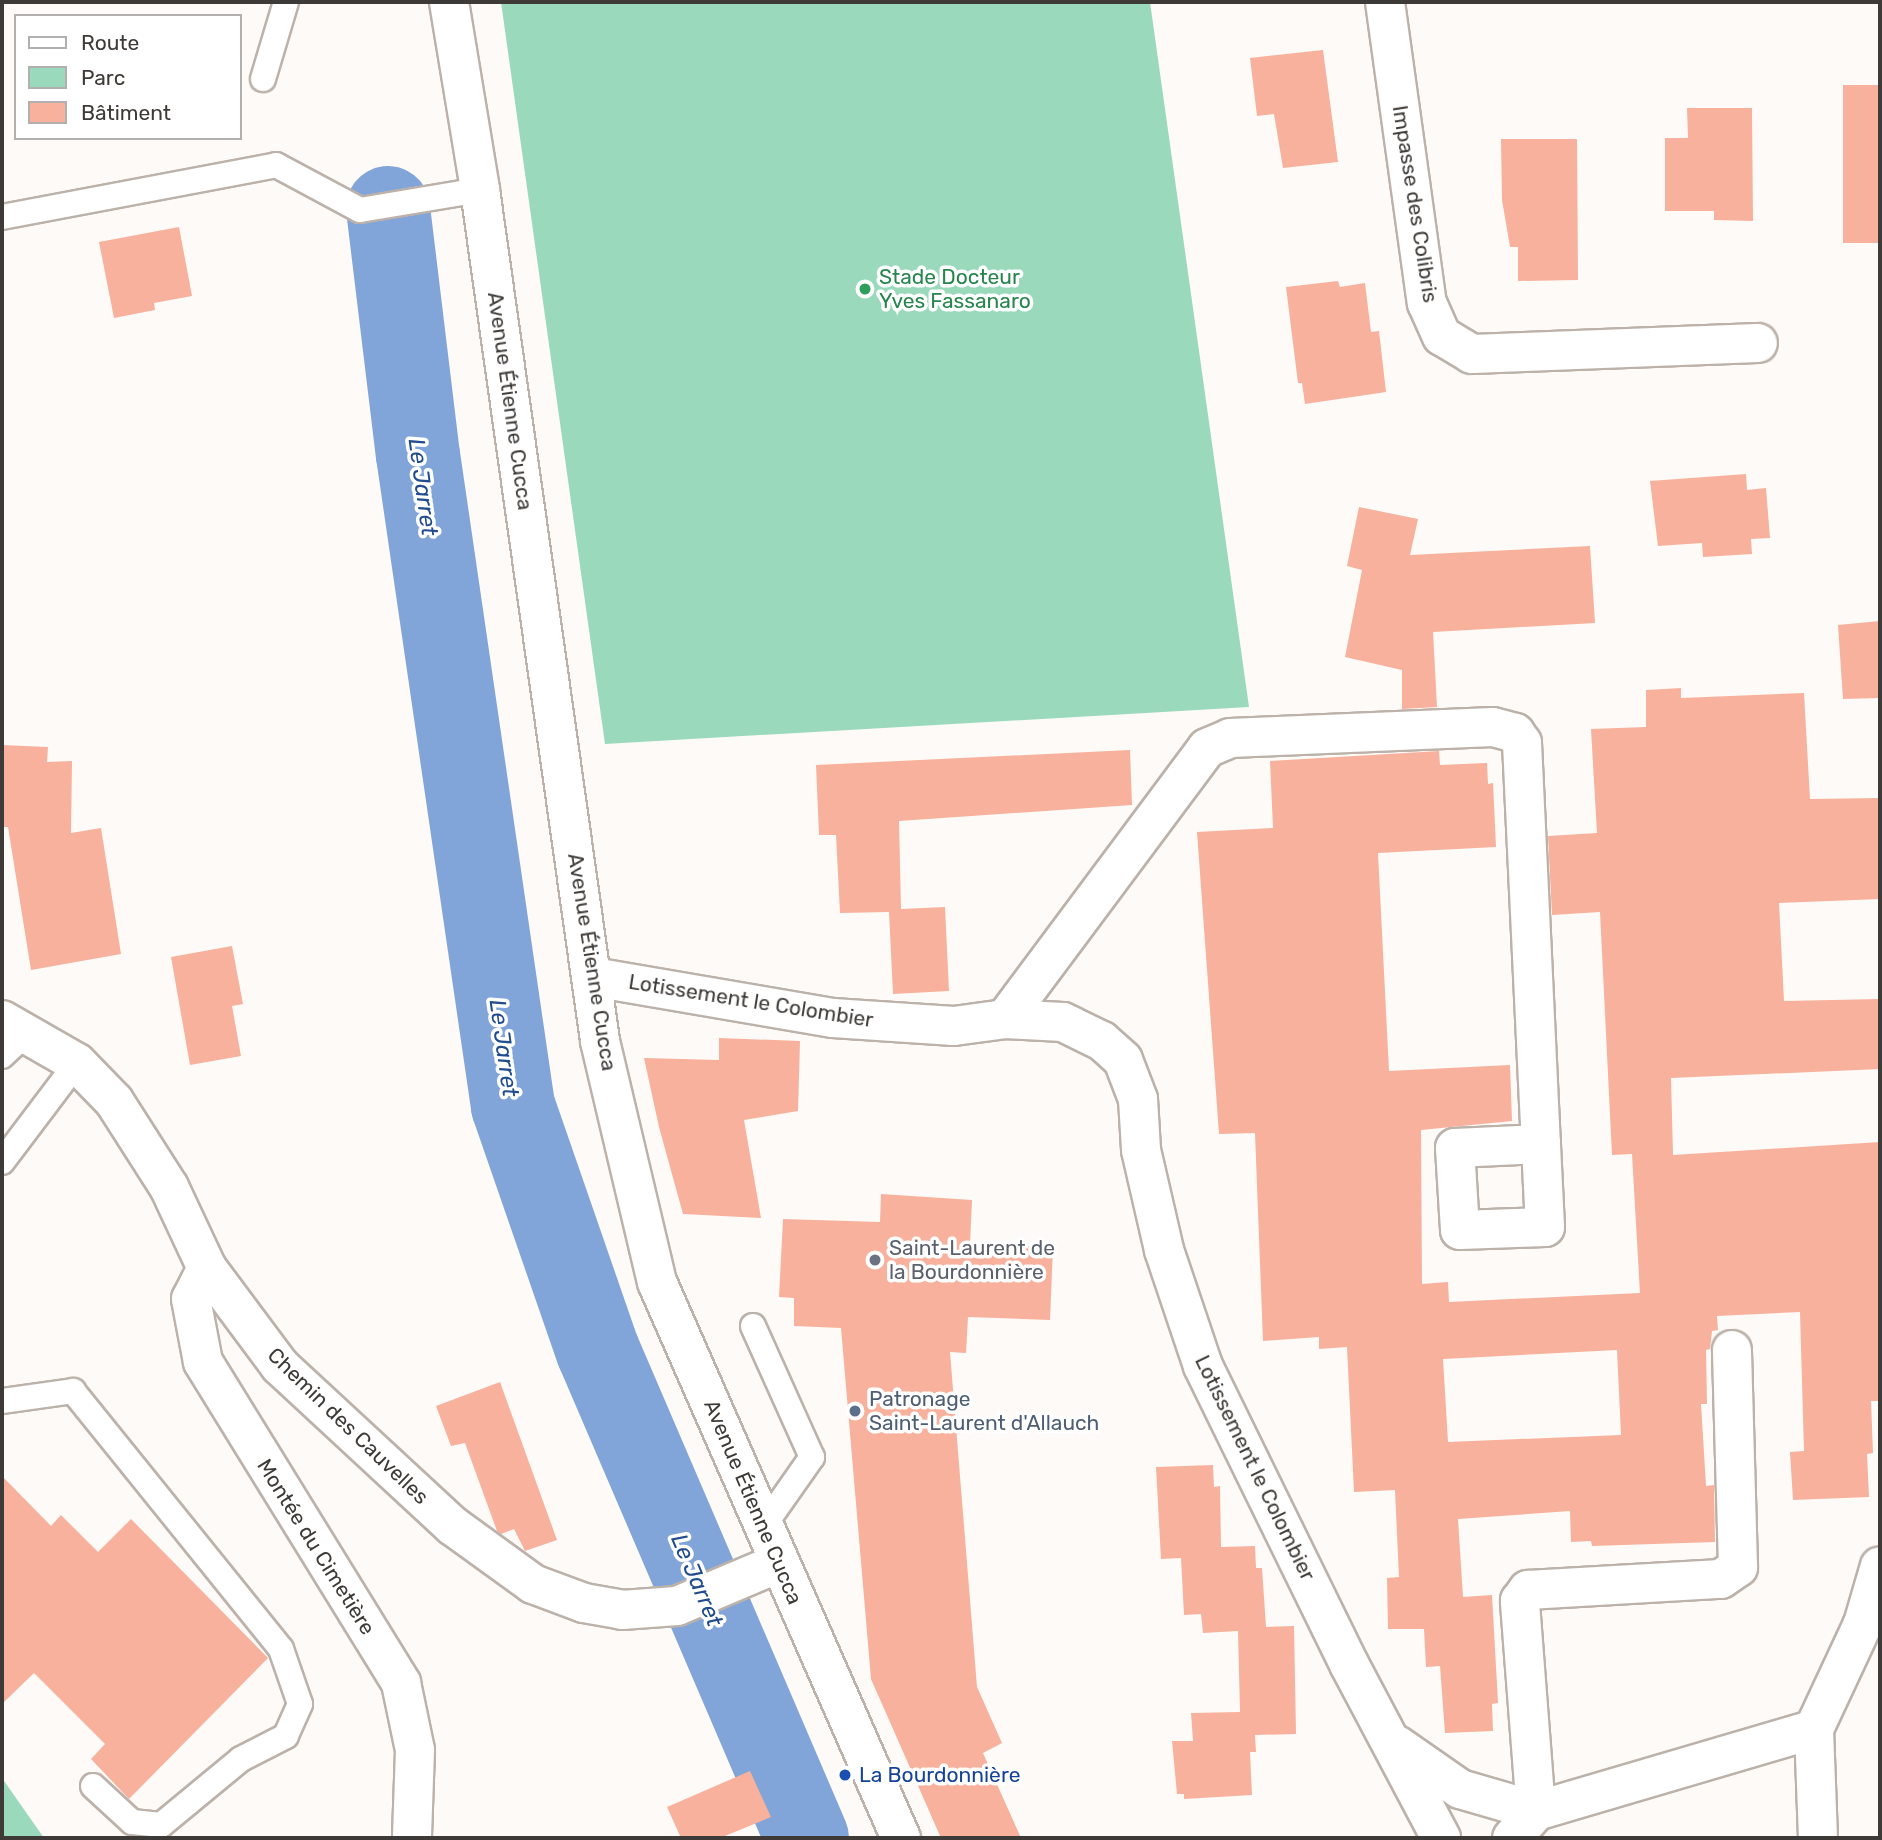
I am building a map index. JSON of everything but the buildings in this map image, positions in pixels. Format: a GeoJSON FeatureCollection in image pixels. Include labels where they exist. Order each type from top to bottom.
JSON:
{"type":"FeatureCollection","features":[{"type":"Feature","properties":{"kind":"street","name":"Impasse des Colibris"},"geometry":{"type":"LineString","coordinates":[[1385,2],[1427,303],[1442,336],[1472,354],[1758,343]]}},
{"type":"Feature","properties":{"kind":"street","name":"Avenue Étienne Cucca"},"geometry":{"type":"LineString","coordinates":[[457,14],[600,1041],[657,1282],[901,1838]]}},
{"type":"Feature","properties":{"kind":"street"},"geometry":{"type":"LineString","coordinates":[[1006,1019],[1208,748],[1230,738],[1493,727],[1515,733],[1522,743],[1541,1144]]}},
{"type":"Feature","properties":{"kind":"street","name":"Lotissement le Colombier"},"geometry":{"type":"LineString","coordinates":[[593,977],[833,1018],[954,1026],[1006,1019],[1063,1021],[1102,1041],[1123,1060],[1138,1099],[1141,1150],[1164,1250],[1203,1366],[1349,1664],[1441,1838]]}},
{"type":"Feature","properties":{"kind":"street","name":"Chemin des Cauvelles"},"geometry":{"type":"LineString","coordinates":[[10,1037],[77,1063],[114,1101],[169,1187],[207,1268],[280,1366],[463,1534],[533,1584],[584,1603],[622,1610],[677,1606],[779,1563]]}},
{"type":"Feature","properties":{"kind":"street","name":"Montée du Cimetière"},"geometry":{"type":"LineString","coordinates":[[207,1268],[191,1299],[203,1362],[401,1683],[415,1750],[412,1838]]}},
{"type":"Feature","properties":{"kind":"street"},"geometry":{"type":"LineString","coordinates":[[1732,1350],[1738,1567],[1721,1579],[1528,1590],[1520,1601],[1524,1825],[1814,1729]]}},
{"type":"Feature","properties":{"kind":"street"},"geometry":{"type":"LineString","coordinates":[[1818,1838],[1814,1729],[1871,1614],[1880,1566]]}},
{"type":"Feature","properties":{"kind":"street","name":"Lotissement le Colombier"},"geometry":{"type":"LineString","coordinates":[[1392,1742],[1460,1789],[1524,1825]]}},
{"type":"Feature","properties":{"kind":"lane"},"geometry":{"type":"LineString","coordinates":[[263,79],[286,2]]}},
{"type":"Feature","properties":{"kind":"lane"},"geometry":{"type":"LineString","coordinates":[[2,217],[276,165],[360,210],[480,190]]}},
{"type":"Feature","properties":{"kind":"lane"},"geometry":{"type":"LineString","coordinates":[[2,1162],[77,1063]]}},
{"type":"Feature","properties":{"kind":"lane"},"geometry":{"type":"LineString","coordinates":[[753,1326],[812,1457],[763,1527]]}},
{"type":"Feature","properties":{"kind":"lane"},"geometry":{"type":"LineString","coordinates":[[2,1401],[72,1391],[281,1649],[300,1704],[286,1736],[241,1759],[161,1825],[132,1822],[93,1786]]}},
{"type":"Feature","properties":{"kind":"green space","name":"Stade Docteur Yves Fassanaro"},"geometry":{"type":"Polygon","coordinates":[[[501,2],[1150,2],[1249,707],[605,744],[501,2]]]}},
{"type":"Feature","properties":{"kind":"green space"},"geometry":{"type":"Polygon","coordinates":[[[2,1778],[44,1838],[2,1838],[2,1778]]]}},
{"type":"Feature","properties":{"kind":"waterway","name":"Le Jarret"},"geometry":{"type":"LineString","coordinates":[[388,208],[418,455],[513,1106],[598,1351],[807,1838]]}},
{"type":"Feature","properties":{"kind":"place","name":"Stade Docteur Yves Fassanaro"},"geometry":{"type":"Point","coordinates":[865,289]}},
{"type":"Feature","properties":{"kind":"place","name":"Saint-Laurent de la Bourdonnière"},"geometry":{"type":"Point","coordinates":[875,1260]}},
{"type":"Feature","properties":{"kind":"place","name":"Patronage Saint-Laurent d'Allauch"},"geometry":{"type":"Point","coordinates":[855,1411]}},
{"type":"Feature","properties":{"kind":"place","name":"La Bourdonnière"},"geometry":{"type":"Point","coordinates":[845,1775]}}]}
